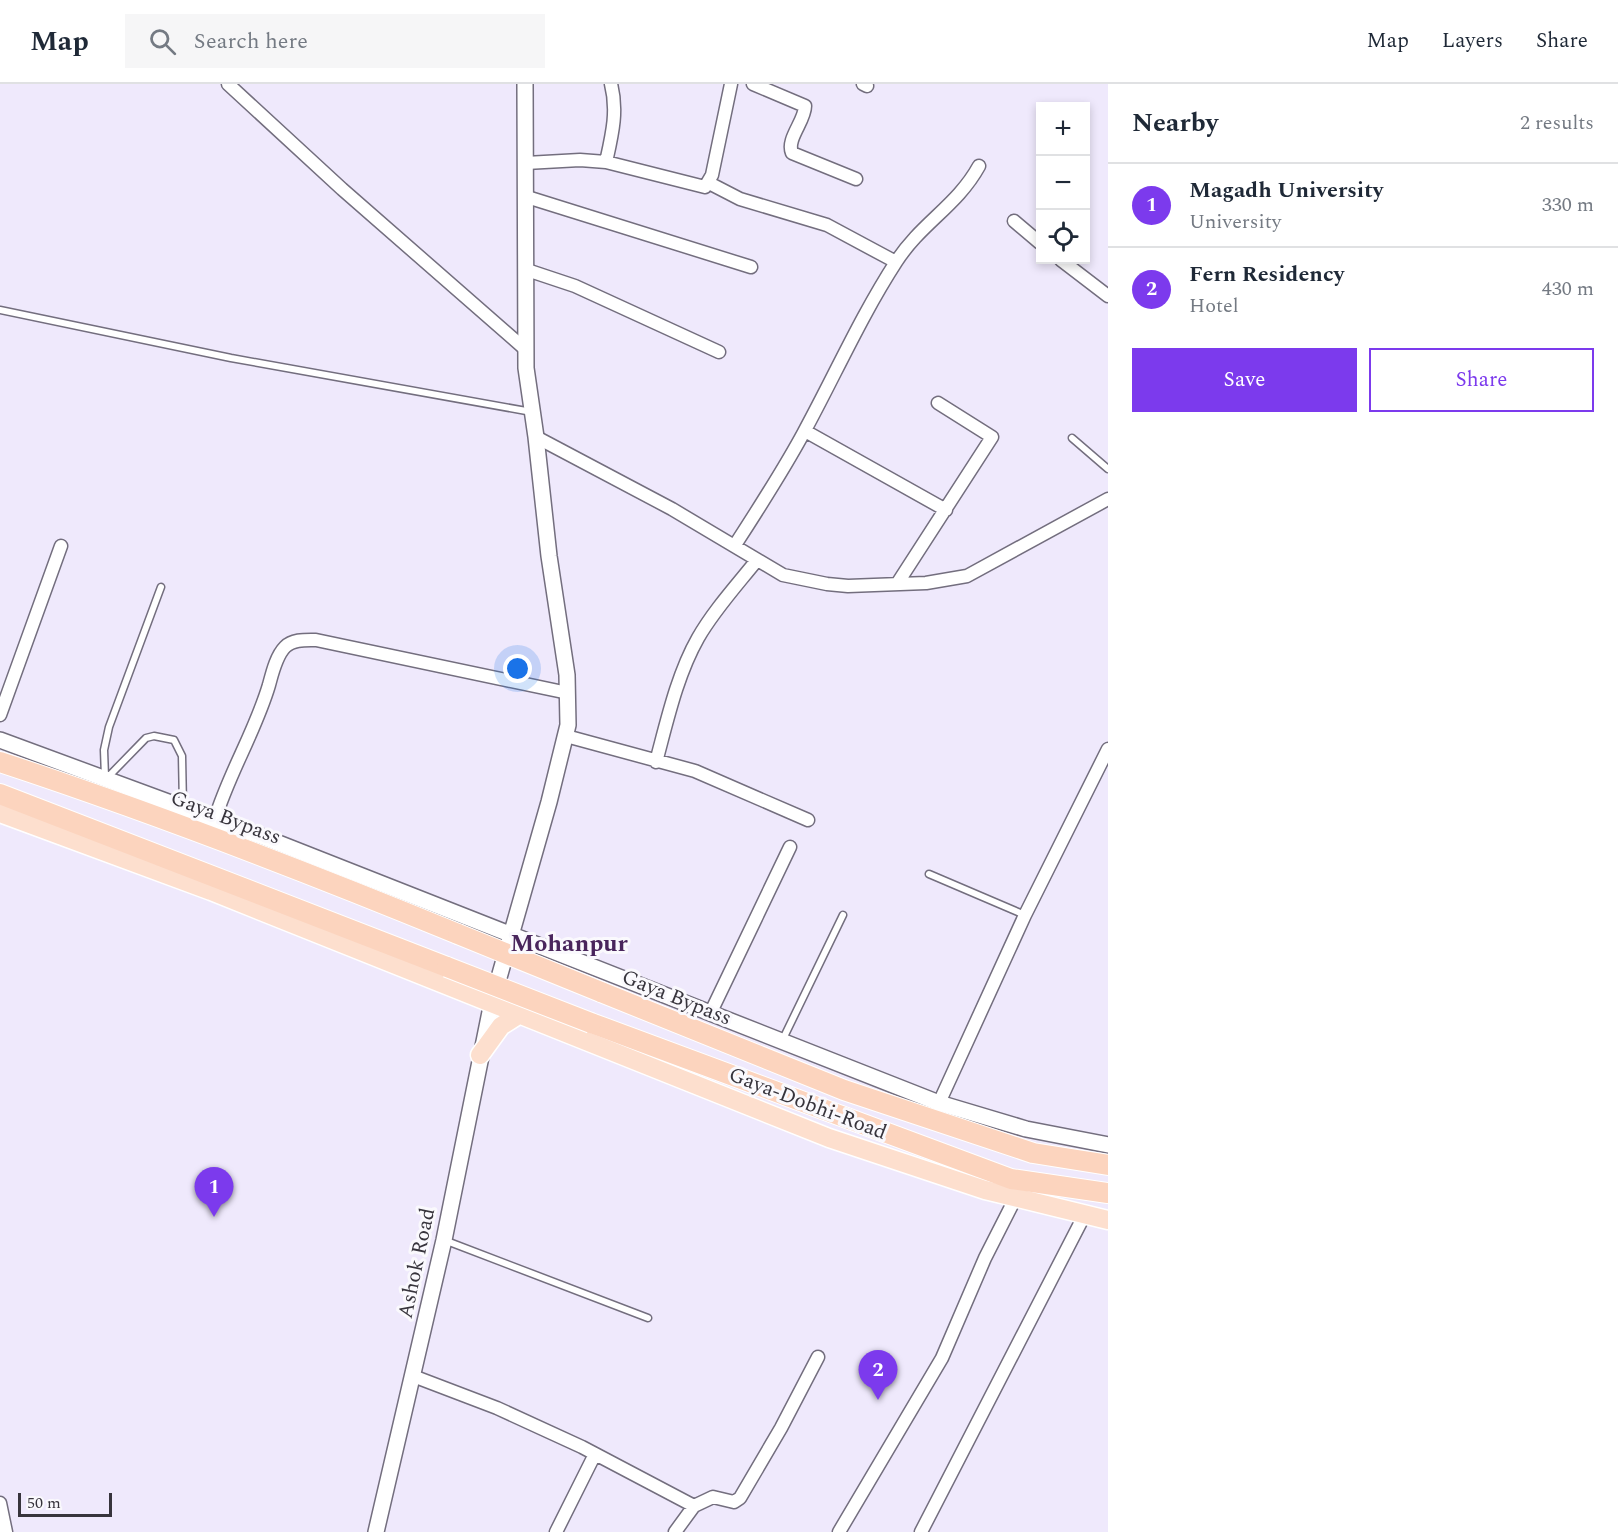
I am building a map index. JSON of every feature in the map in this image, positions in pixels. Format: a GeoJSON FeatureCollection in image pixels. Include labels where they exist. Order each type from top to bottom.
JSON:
{"type":"FeatureCollection","features":[{"type":"Feature","properties":{"kind":"highway","name":"Gaya Bypass"},"geometry":{"type":"LineString","coordinates":[[0,762],[183,826],[324,879],[855,1093],[1033,1153],[1108,1166]]}},
{"type":"Feature","properties":{"kind":"highway"},"geometry":{"type":"LineString","coordinates":[[0,794],[591,1023],[969,1165],[1011,1179],[1108,1193]]}},
{"type":"Feature","properties":{"kind":"main road","name":"Gaya-Dobhi-Road"},"geometry":{"type":"LineString","coordinates":[[0,813],[211,891],[829,1138],[986,1190],[1108,1220]]}},
{"type":"Feature","properties":{"kind":"main road"},"geometry":{"type":"LineString","coordinates":[[480,1055],[501,1026],[520,1014]]}},
{"type":"Feature","properties":{"kind":"street","name":"Ashok Road"},"geometry":{"type":"LineString","coordinates":[[376,1532],[444,1240],[480,1055],[496,1004],[510,936],[566,736],[568,693],[549,556],[525,349],[527,197],[525,84]]}},
{"type":"Feature","properties":{"kind":"street"},"geometry":{"type":"LineString","coordinates":[[606,162],[614,124],[615,99],[611,84]]}},
{"type":"Feature","properties":{"kind":"street"},"geometry":{"type":"LineString","coordinates":[[526,163],[580,160],[606,162],[705,187],[710,183],[731,84]]}},
{"type":"Feature","properties":{"kind":"street"},"geometry":{"type":"LineString","coordinates":[[753,84],[805,106],[804,114],[790,145],[792,153],[856,179]]}},
{"type":"Feature","properties":{"kind":"street"},"geometry":{"type":"LineString","coordinates":[[234,86],[342,189],[525,349]]}},
{"type":"Feature","properties":{"kind":"street"},"geometry":{"type":"LineString","coordinates":[[735,545],[805,431],[868,310],[896,262],[927,223],[961,195],[980,166]]}},
{"type":"Feature","properties":{"kind":"street"},"geometry":{"type":"LineString","coordinates":[[710,183],[740,199],[827,225],[896,262]]}},
{"type":"Feature","properties":{"kind":"street"},"geometry":{"type":"LineString","coordinates":[[527,197],[751,267]]}},
{"type":"Feature","properties":{"kind":"street"},"geometry":{"type":"LineString","coordinates":[[1014,221],[1036,239]]}},
{"type":"Feature","properties":{"kind":"street"},"geometry":{"type":"LineString","coordinates":[[1066,264],[1108,296]]}},
{"type":"Feature","properties":{"kind":"street"},"geometry":{"type":"LineString","coordinates":[[526,270],[575,286],[719,352]]}},
{"type":"Feature","properties":{"kind":"street"},"geometry":{"type":"LineString","coordinates":[[897,584],[993,436],[938,404]]}},
{"type":"Feature","properties":{"kind":"street"},"geometry":{"type":"LineString","coordinates":[[805,431],[946,510]]}},
{"type":"Feature","properties":{"kind":"street"},"geometry":{"type":"LineString","coordinates":[[537,437],[735,545],[783,575],[800,580],[848,586],[926,583],[967,576],[1108,499]]}},
{"type":"Feature","properties":{"kind":"street"},"geometry":{"type":"LineString","coordinates":[[0,715],[62,546]]}},
{"type":"Feature","properties":{"kind":"street"},"geometry":{"type":"LineString","coordinates":[[656,762],[672,704],[693,647],[757,560]]}},
{"type":"Feature","properties":{"kind":"street"},"geometry":{"type":"LineString","coordinates":[[215,819],[224,791],[255,725],[278,660],[285,647],[294,642],[316,640],[568,693]]}},
{"type":"Feature","properties":{"kind":"street"},"geometry":{"type":"LineString","coordinates":[[566,736],[711,777],[808,820]]}},
{"type":"Feature","properties":{"kind":"street"},"geometry":{"type":"LineString","coordinates":[[0,740],[215,819],[939,1103],[1026,1129],[1108,1144]]}},
{"type":"Feature","properties":{"kind":"street"},"geometry":{"type":"LineString","coordinates":[[939,1103],[1025,915],[1108,749]]}},
{"type":"Feature","properties":{"kind":"street"},"geometry":{"type":"LineString","coordinates":[[710,1014],[790,847]]}},
{"type":"Feature","properties":{"kind":"street"},"geometry":{"type":"LineString","coordinates":[[839,1532],[942,1358],[985,1258],[1016,1197]]}},
{"type":"Feature","properties":{"kind":"street"},"geometry":{"type":"LineString","coordinates":[[921,1532],[1084,1214]]}},
{"type":"Feature","properties":{"kind":"street"},"geometry":{"type":"LineString","coordinates":[[675,1532],[694,1506],[710,1498],[734,1502],[740,1498],[781,1428],[818,1357]]}},
{"type":"Feature","properties":{"kind":"street"},"geometry":{"type":"LineString","coordinates":[[412,1376],[497,1408],[596,1454],[694,1506]]}},
{"type":"Feature","properties":{"kind":"street"},"geometry":{"type":"LineString","coordinates":[[556,1532],[596,1454]]}},
{"type":"Feature","properties":{"kind":"street"},"geometry":{"type":"LineString","coordinates":[[0,1503],[6,1532]]}},
{"type":"Feature","properties":{"kind":"lane"},"geometry":{"type":"LineString","coordinates":[[0,310],[231,358],[532,412]]}},
{"type":"Feature","properties":{"kind":"lane"},"geometry":{"type":"LineString","coordinates":[[1072,438],[1108,469]]}},
{"type":"Feature","properties":{"kind":"lane"},"geometry":{"type":"LineString","coordinates":[[106,780],[104,750],[109,727],[161,587]]}},
{"type":"Feature","properties":{"kind":"lane"},"geometry":{"type":"LineString","coordinates":[[106,780],[146,738],[154,736],[174,740],[182,756],[184,808]]}},
{"type":"Feature","properties":{"kind":"lane"},"geometry":{"type":"LineString","coordinates":[[929,874],[1025,915]]}},
{"type":"Feature","properties":{"kind":"lane"},"geometry":{"type":"LineString","coordinates":[[782,1042],[843,915]]}},
{"type":"Feature","properties":{"kind":"lane"},"geometry":{"type":"LineString","coordinates":[[444,1240],[648,1318]]}},
{"type":"Feature","properties":{"kind":"place","name":"Magadh University"},"geometry":{"type":"Point","coordinates":[214,1217]}},
{"type":"Feature","properties":{"kind":"place","name":"Fern Residency"},"geometry":{"type":"Point","coordinates":[878,1400]}},
{"type":"Feature","properties":{"kind":"district","name":"Mohanpur"},"geometry":{"type":"Point","coordinates":[569,943]}}]}
